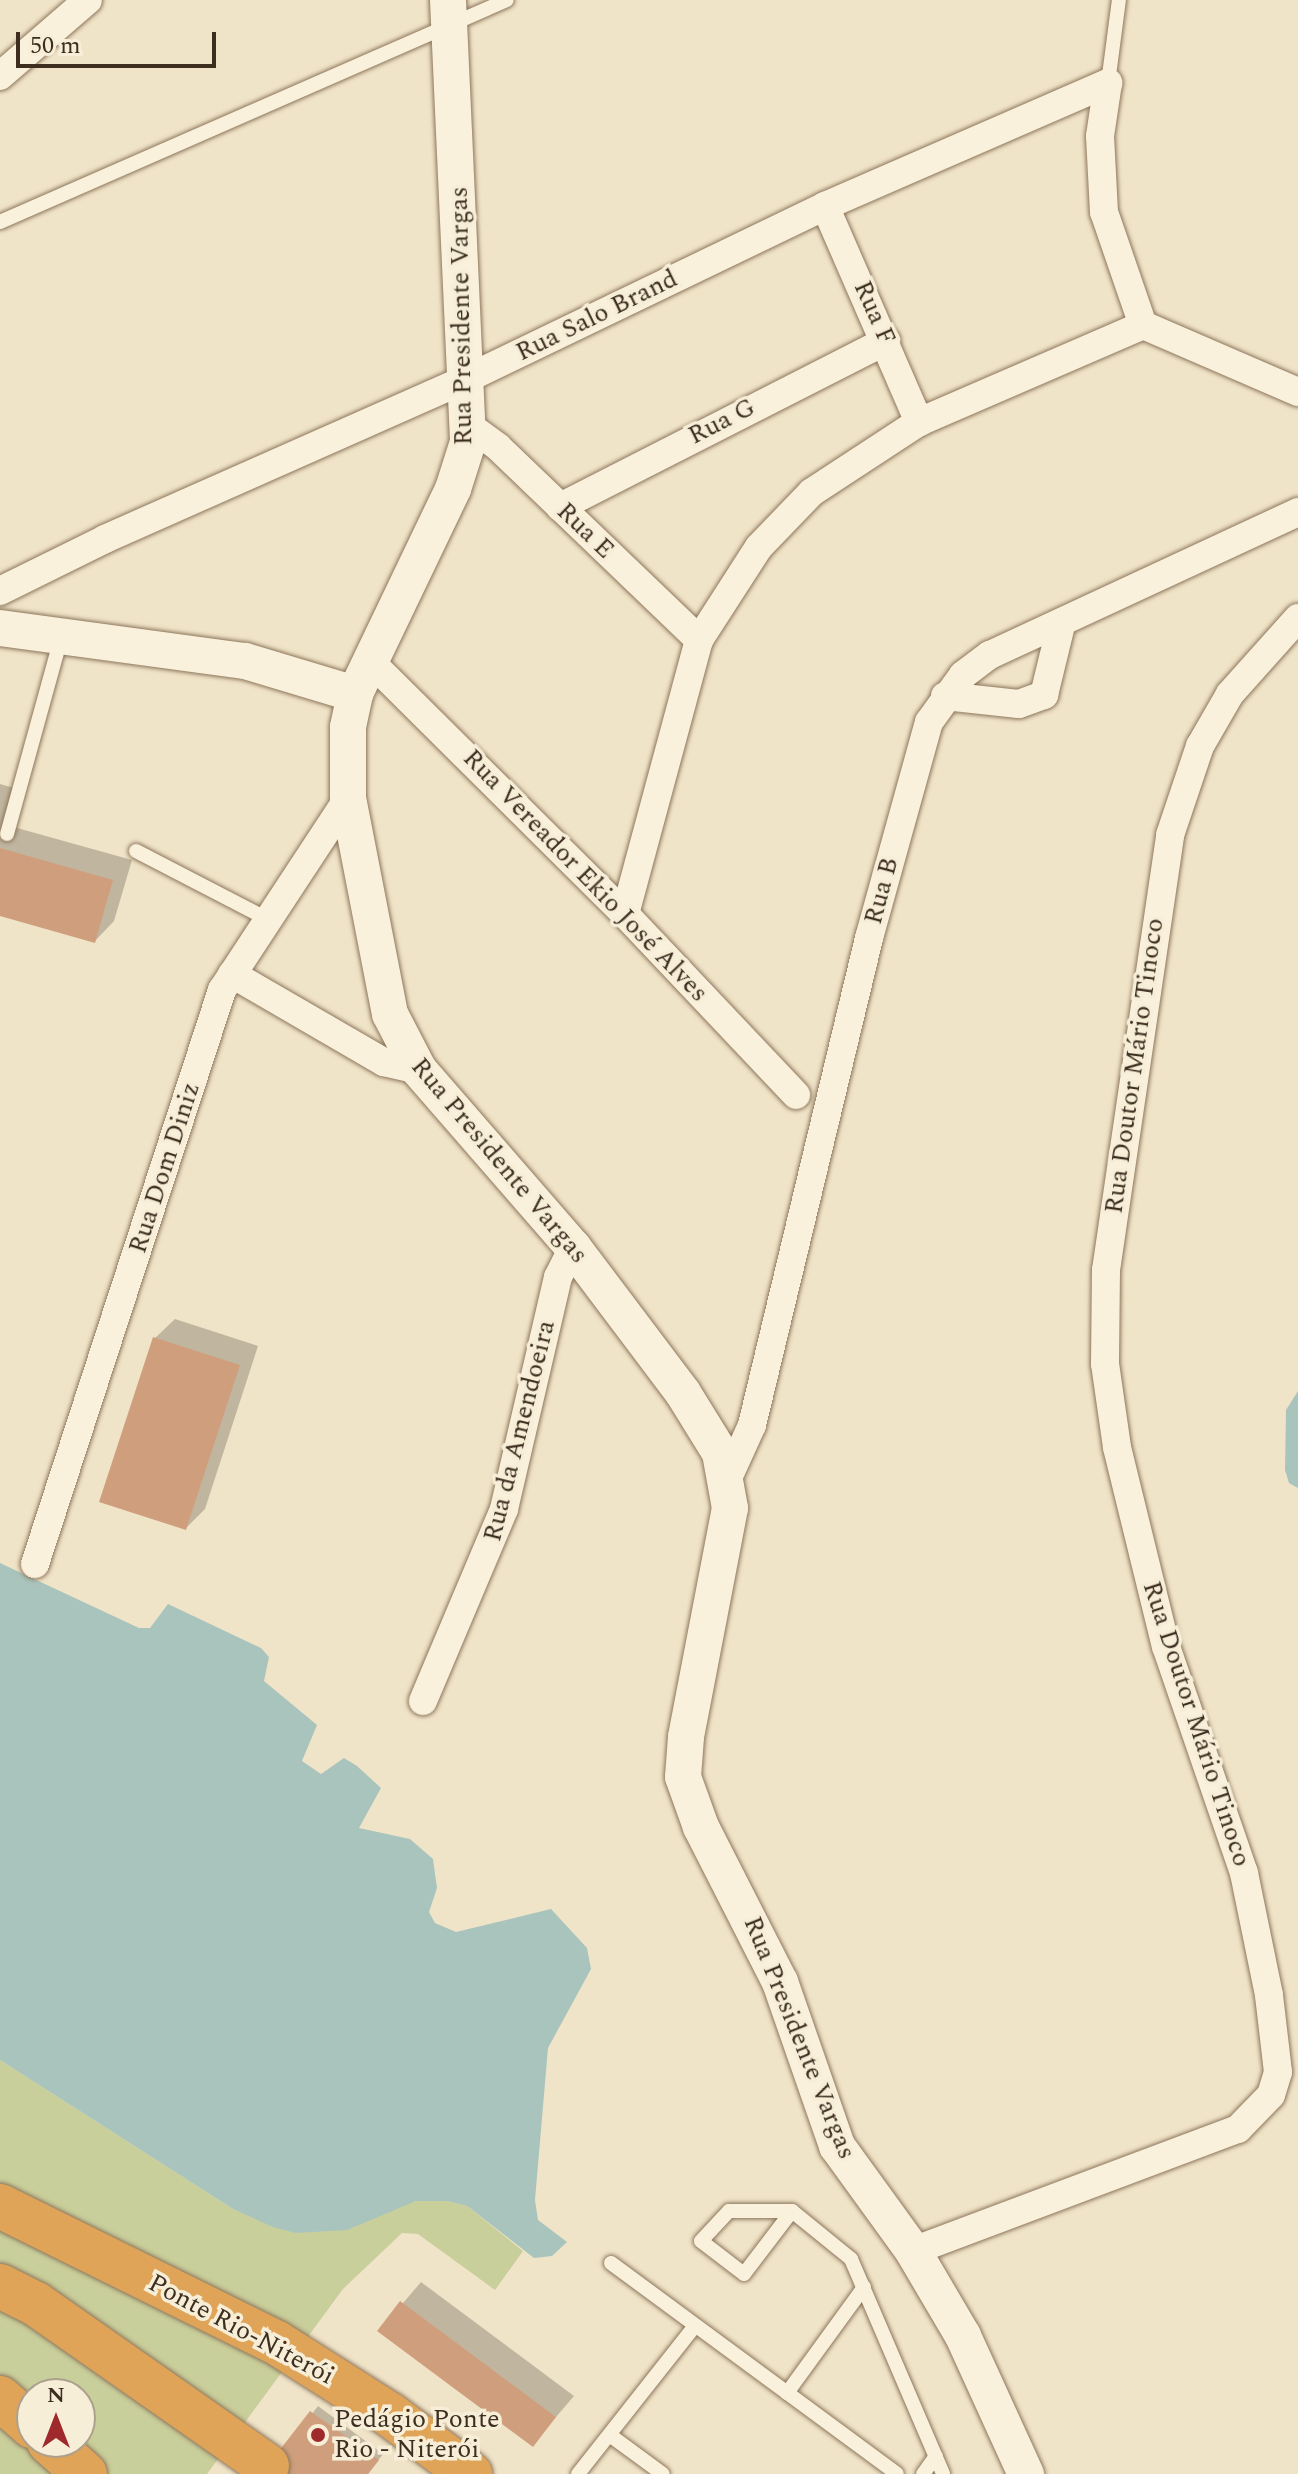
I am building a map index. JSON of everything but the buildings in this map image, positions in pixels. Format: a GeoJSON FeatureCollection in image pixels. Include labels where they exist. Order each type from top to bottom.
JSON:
{"type":"FeatureCollection","features":[{"type":"Feature","properties":{"kind":"highway","name":"Ponte Rio-Niterói"},"geometry":{"type":"LineString","coordinates":[[0,2206],[277,2343],[389,2414],[470,2474]]}},
{"type":"Feature","properties":{"kind":"highway"},"geometry":{"type":"LineString","coordinates":[[0,2286],[36,2304],[267,2466]]}},
{"type":"Feature","properties":{"kind":"highway"},"geometry":{"type":"LineString","coordinates":[[0,2398],[16,2412]]}},
{"type":"Feature","properties":{"kind":"highway"},"geometry":{"type":"LineString","coordinates":[[67,2458],[85,2474]]}},
{"type":"Feature","properties":{"kind":"street"},"geometry":{"type":"LineString","coordinates":[[0,76],[88,0]]}},
{"type":"Feature","properties":{"kind":"street","name":"Rua Presidente Vargas"},"geometry":{"type":"LineString","coordinates":[[449,13],[468,378],[464,463],[355,694],[348,727],[348,798],[390,1014],[419,1070],[573,1247],[683,1393],[720,1453],[728,1478],[727,1529],[694,1691],[683,1777],[701,1827],[780,1982],[837,2146],[913,2251],[963,2336],[1026,2474]]}},
{"type":"Feature","properties":{"kind":"street"},"geometry":{"type":"LineString","coordinates":[[1108,83],[1100,136],[1104,212],[1143,325]]}},
{"type":"Feature","properties":{"kind":"street","name":"Rua Salo Brand"},"geometry":{"type":"LineString","coordinates":[[0,591],[105,539],[468,378],[825,206],[1108,83]]}},
{"type":"Feature","properties":{"kind":"street","name":"Rua F"},"geometry":{"type":"LineString","coordinates":[[825,206],[919,422]]}},
{"type":"Feature","properties":{"kind":"street"},"geometry":{"type":"LineString","coordinates":[[625,914],[699,640],[759,547],[812,492],[919,422],[1143,325],[1298,392]]}},
{"type":"Feature","properties":{"kind":"street","name":"Rua G"},"geometry":{"type":"LineString","coordinates":[[560,507],[886,341]]}},
{"type":"Feature","properties":{"kind":"street","name":"Rua E"},"geometry":{"type":"LineString","coordinates":[[468,425],[560,507],[699,640]]}},
{"type":"Feature","properties":{"kind":"street","name":"Rua B"},"geometry":{"type":"LineString","coordinates":[[728,1478],[752,1425],[821,1128],[918,751],[945,696],[990,655],[1061,625],[1298,512]]}},
{"type":"Feature","properties":{"kind":"street","name":"Rua Doutor Mário Tinoco"},"geometry":{"type":"LineString","coordinates":[[913,2251],[1238,2129],[1271,2095],[1278,2072],[1277,2041],[1244,1873],[1166,1647],[1117,1447],[1105,1364],[1106,1270],[1170,835],[1200,746],[1230,694],[1298,618]]}},
{"type":"Feature","properties":{"kind":"street"},"geometry":{"type":"LineString","coordinates":[[945,696],[1019,704],[1044,695],[1061,625]]}},
{"type":"Feature","properties":{"kind":"street"},"geometry":{"type":"LineString","coordinates":[[0,628],[259,664],[355,694]]}},
{"type":"Feature","properties":{"kind":"street","name":"Rua Vereador Ekio José Alves"},"geometry":{"type":"LineString","coordinates":[[370,661],[625,914],[796,1095]]}},
{"type":"Feature","properties":{"kind":"street","name":"Rua Dom Diniz"},"geometry":{"type":"LineString","coordinates":[[35,1564],[232,974],[348,798]]}},
{"type":"Feature","properties":{"kind":"street"},"geometry":{"type":"LineString","coordinates":[[232,974],[384,1062],[419,1070]]}},
{"type":"Feature","properties":{"kind":"street","name":"Rua da Amendoeira"},"geometry":{"type":"LineString","coordinates":[[423,1701],[494,1537],[520,1451],[558,1277],[573,1247]]}},
{"type":"Feature","properties":{"kind":"lane"},"geometry":{"type":"LineString","coordinates":[[0,222],[449,13],[507,0]]}},
{"type":"Feature","properties":{"kind":"lane"},"geometry":{"type":"LineString","coordinates":[[1108,83],[1119,0]]}},
{"type":"Feature","properties":{"kind":"lane"},"geometry":{"type":"LineString","coordinates":[[7,834],[62,635]]}},
{"type":"Feature","properties":{"kind":"lane"},"geometry":{"type":"LineString","coordinates":[[136,851],[267,919]]}},
{"type":"Feature","properties":{"kind":"lane"},"geometry":{"type":"LineString","coordinates":[[792,2211],[744,2274],[701,2241],[729,2211],[792,2211],[851,2259],[943,2474]]}},
{"type":"Feature","properties":{"kind":"lane"},"geometry":{"type":"LineString","coordinates":[[611,2263],[897,2474]]}},
{"type":"Feature","properties":{"kind":"lane"},"geometry":{"type":"LineString","coordinates":[[787,2393],[864,2287]]}},
{"type":"Feature","properties":{"kind":"lane"},"geometry":{"type":"LineString","coordinates":[[578,2474],[695,2326]]}},
{"type":"Feature","properties":{"kind":"lane"},"geometry":{"type":"LineString","coordinates":[[611,2436],[663,2474]]}},
{"type":"Feature","properties":{"kind":"lane"},"geometry":{"type":"LineString","coordinates":[[923,2474],[936,2456]]}},
{"type":"Feature","properties":{"kind":"green space"},"geometry":{"type":"Polygon","coordinates":[[[0,2060],[233,2209],[295,2233],[416,2201],[447,2201],[467,2206],[523,2251],[495,2290],[418,2234],[402,2233],[343,2289],[207,2474],[0,2474],[0,2060]]]}},
{"type":"Feature","properties":{"kind":"water"},"geometry":{"type":"Polygon","coordinates":[[[1298,1391],[1298,1488],[1289,1483],[1285,1470],[1286,1410],[1298,1391]]]}},
{"type":"Feature","properties":{"kind":"water"},"geometry":{"type":"Polygon","coordinates":[[[0,1563],[139,1628],[150,1628],[168,1604],[261,1648],[269,1657],[264,1681],[317,1725],[302,1761],[321,1774],[344,1758],[357,1766],[381,1788],[359,1828],[410,1839],[433,1859],[437,1888],[429,1912],[435,1923],[456,1932],[551,1909],[587,1948],[591,1969],[548,2048],[535,2200],[538,2220],[567,2242],[552,2256],[534,2258],[467,2206],[447,2201],[416,2201],[347,2230],[295,2233],[273,2227],[233,2209],[0,2060],[0,1563]]]}},
{"type":"Feature","properties":{"kind":"place","name":"Pedágio Ponte Rio - Niterói"},"geometry":{"type":"Point","coordinates":[318,2435]}}]}
